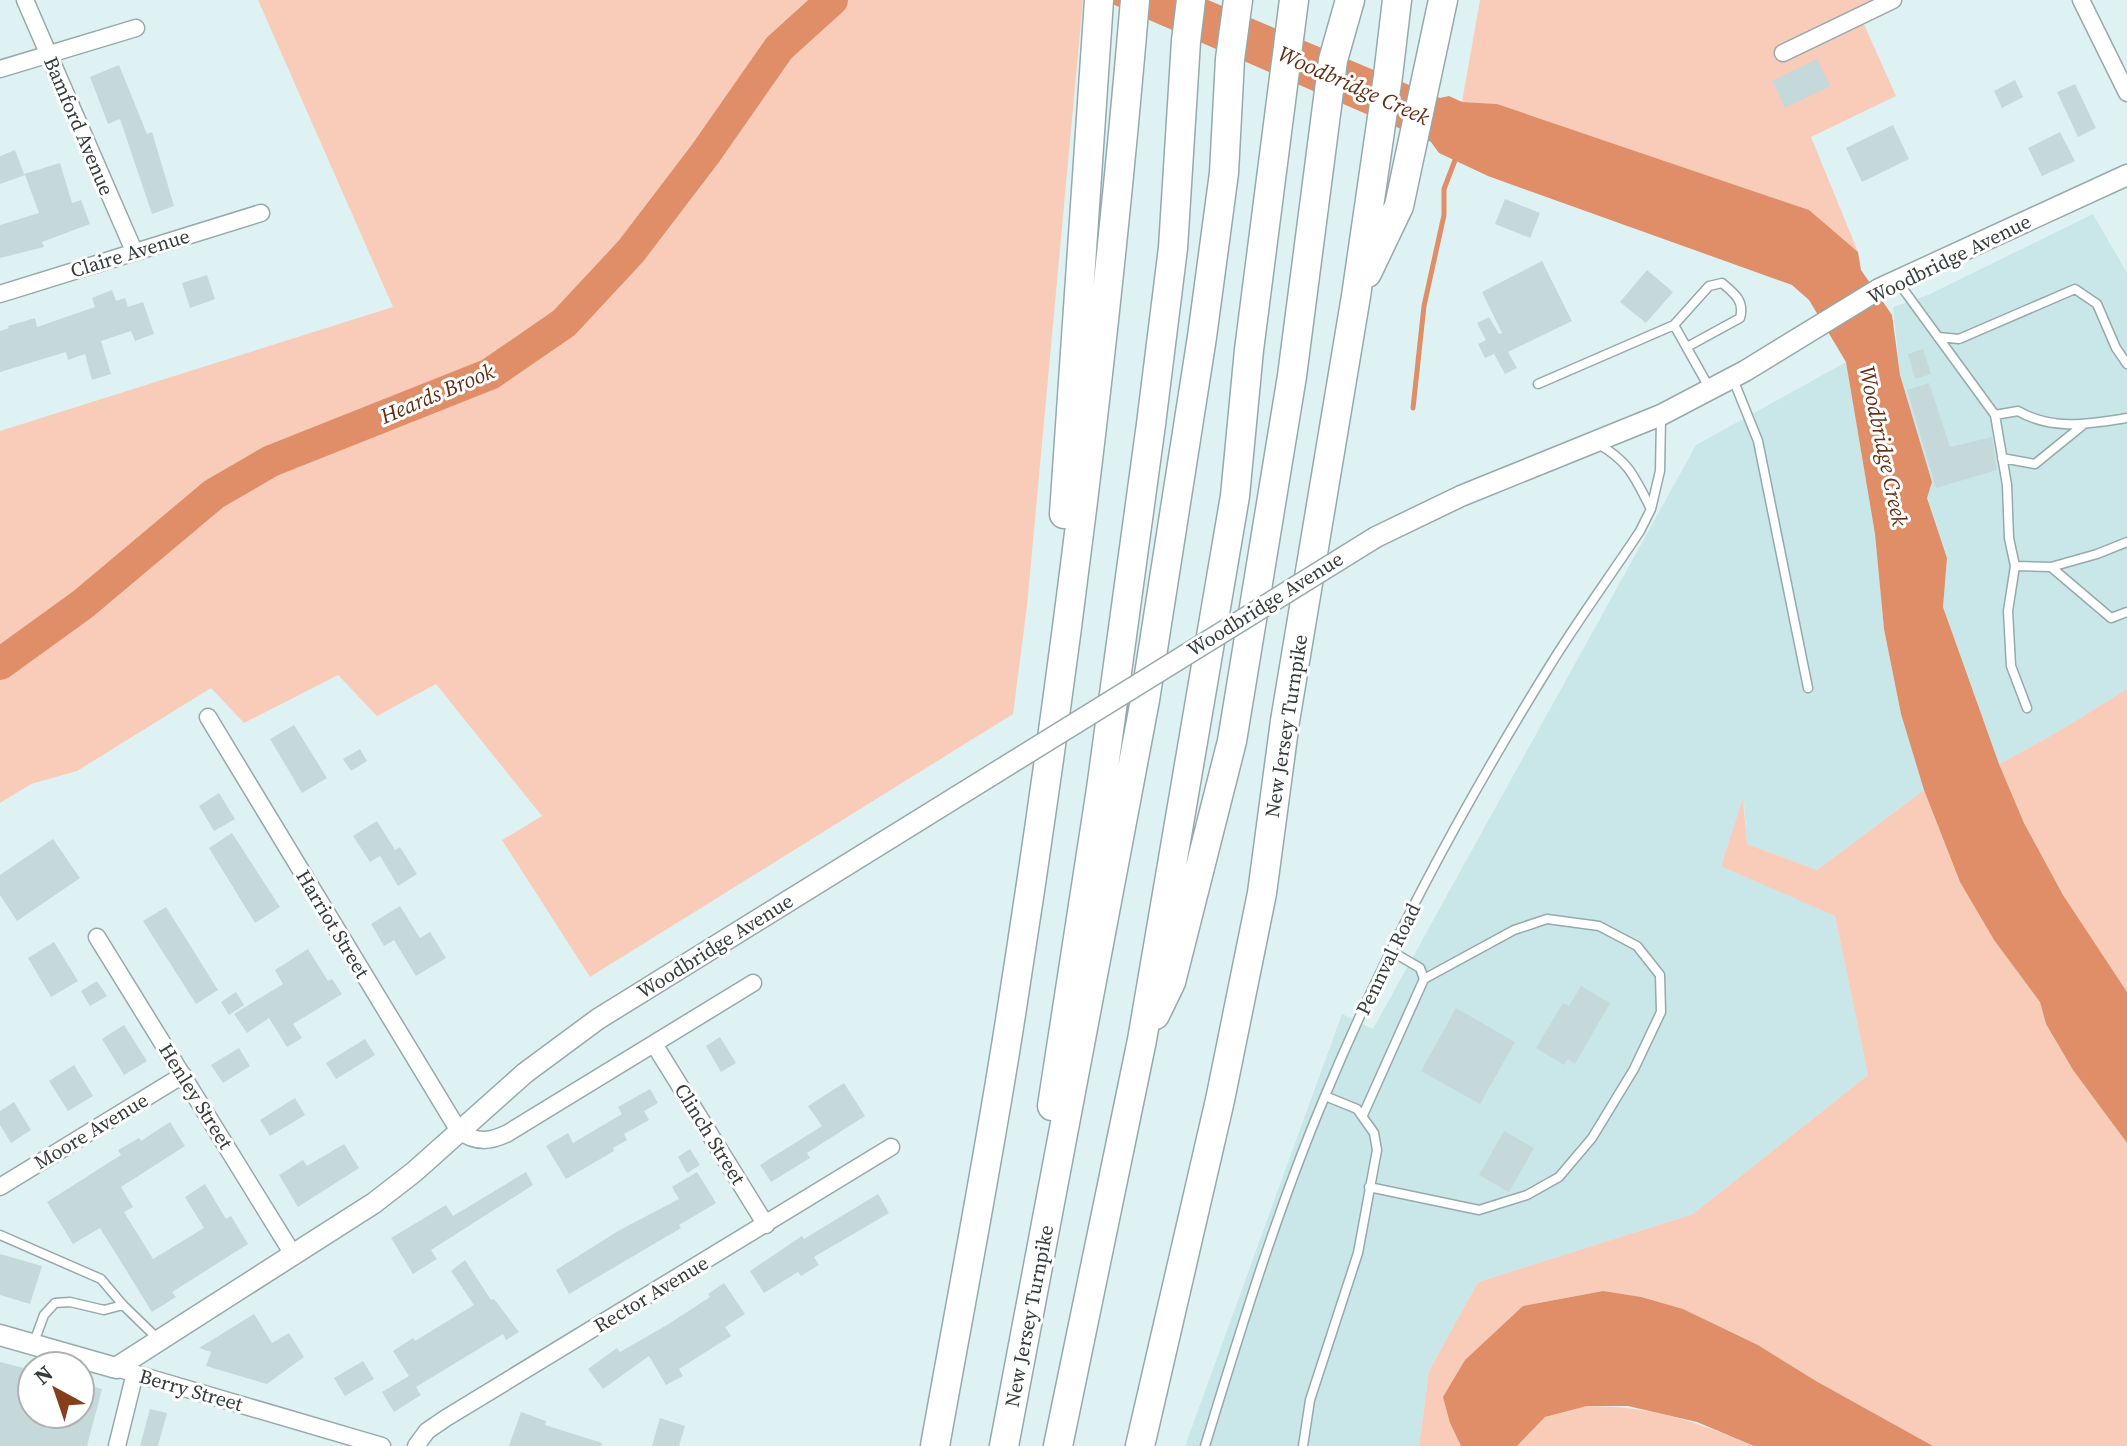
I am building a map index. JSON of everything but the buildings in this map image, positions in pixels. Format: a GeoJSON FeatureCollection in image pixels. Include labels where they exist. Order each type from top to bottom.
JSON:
{"type":"FeatureCollection","features":[{"type":"Feature","properties":{"kind":"highway"},"geometry":{"type":"LineString","coordinates":[[1058,686],[1070,409],[1099,0]]}},
{"type":"Feature","properties":{"kind":"highway"},"geometry":{"type":"LineString","coordinates":[[1014,1394],[1042,1176],[1101,789],[1149,440],[1173,248],[1191,0]]}},
{"type":"Feature","properties":{"kind":"highway"},"geometry":{"type":"LineString","coordinates":[[1058,1446],[1142,1040],[1235,496],[1249,350],[1294,0]]}},
{"type":"Feature","properties":{"kind":"highway"},"geometry":{"type":"LineString","coordinates":[[1142,1040],[1171,982],[1232,741],[1292,376],[1333,60],[1350,0]]}},
{"type":"Feature","properties":{"kind":"highway","name":"New Jersey Turnpike"},"geometry":{"type":"LineString","coordinates":[[1140,1446],[1220,1100],[1262,893],[1285,721],[1356,296],[1397,0]]}},
{"type":"Feature","properties":{"kind":"highway"},"geometry":{"type":"LineString","coordinates":[[1356,296],[1399,206],[1443,0]]}},
{"type":"Feature","properties":{"kind":"highway","name":"New Jersey Turnpike"},"geometry":{"type":"LineString","coordinates":[[1004,1446],[1145,700],[1200,352],[1224,173],[1230,59],[1237,5]]}},
{"type":"Feature","properties":{"kind":"highway"},"geometry":{"type":"LineString","coordinates":[[935,1446],[1008,1032],[1058,686],[1104,319],[1134,8]]}},
{"type":"Feature","properties":{"kind":"street","name":"Bamford Avenue"},"geometry":{"type":"LineString","coordinates":[[25,0],[134,251]]}},
{"type":"Feature","properties":{"kind":"street"},"geometry":{"type":"LineString","coordinates":[[1783,53],[1893,0]]}},
{"type":"Feature","properties":{"kind":"street"},"geometry":{"type":"LineString","coordinates":[[2081,0],[2127,93]]}},
{"type":"Feature","properties":{"kind":"street"},"geometry":{"type":"LineString","coordinates":[[0,69],[136,28]]}},
{"type":"Feature","properties":{"kind":"street","name":"Woodbridge Avenue"},"geometry":{"type":"LineString","coordinates":[[126,1370],[160,1340],[294,1256],[394,1188],[525,1073],[598,1019],[1376,537],[1451,501],[1661,415],[1732,378],[1889,285],[2127,175]]}},
{"type":"Feature","properties":{"kind":"street","name":"Claire Avenue"},"geometry":{"type":"LineString","coordinates":[[0,294],[261,213]]}},
{"type":"Feature","properties":{"kind":"street","name":"Harriot Street"},"geometry":{"type":"LineString","coordinates":[[208,717],[459,1131]]}},
{"type":"Feature","properties":{"kind":"street","name":"Henley Street"},"geometry":{"type":"LineString","coordinates":[[97,937],[294,1256]]}},
{"type":"Feature","properties":{"kind":"street"},"geometry":{"type":"LineString","coordinates":[[459,1131],[476,1140],[501,1136],[753,983]]}},
{"type":"Feature","properties":{"kind":"street","name":"Clinch Street"},"geometry":{"type":"LineString","coordinates":[[654,1044],[766,1225]]}},
{"type":"Feature","properties":{"kind":"street","name":"Moore Avenue"},"geometry":{"type":"LineString","coordinates":[[0,1187],[183,1075]]}},
{"type":"Feature","properties":{"kind":"street","name":"Rector Avenue"},"geometry":{"type":"LineString","coordinates":[[416,1446],[427,1431],[446,1418],[891,1147]]}},
{"type":"Feature","properties":{"kind":"street","name":"Berry Street"},"geometry":{"type":"LineString","coordinates":[[0,1335],[382,1446]]}},
{"type":"Feature","properties":{"kind":"street"},"geometry":{"type":"LineString","coordinates":[[117,1446],[126,1370]]}},
{"type":"Feature","properties":{"kind":"lane"},"geometry":{"type":"LineString","coordinates":[[1538,384],[1674,325],[1709,286],[1722,283],[1737,295],[1742,309],[1740,318],[1687,347]]}},
{"type":"Feature","properties":{"kind":"lane"},"geometry":{"type":"LineString","coordinates":[[1889,285],[1938,337],[1995,415],[2007,485],[2009,538],[2015,566],[2008,611],[2011,666],[2027,708]]}},
{"type":"Feature","properties":{"kind":"lane"},"geometry":{"type":"LineString","coordinates":[[1938,337],[1959,339],[2075,289],[2097,304],[2116,348],[2127,364]]}},
{"type":"Feature","properties":{"kind":"lane"},"geometry":{"type":"LineString","coordinates":[[1674,325],[1710,390]]}},
{"type":"Feature","properties":{"kind":"lane"},"geometry":{"type":"LineString","coordinates":[[1732,378],[1758,441],[1808,688]]}},
{"type":"Feature","properties":{"kind":"lane"},"geometry":{"type":"LineString","coordinates":[[1995,415],[2018,411],[2038,422],[2083,424],[2127,418]]}},
{"type":"Feature","properties":{"kind":"lane","name":"Pennval Road"},"geometry":{"type":"LineString","coordinates":[[1205,1446],[1274,1231],[1325,1096],[1391,951],[1461,817],[1512,729],[1651,509],[1660,471],[1661,415]]}},
{"type":"Feature","properties":{"kind":"lane"},"geometry":{"type":"LineString","coordinates":[[2002,458],[2035,464],[2083,424]]}},
{"type":"Feature","properties":{"kind":"lane"},"geometry":{"type":"LineString","coordinates":[[1593,442],[1618,455],[1630,469],[1651,509]]}},
{"type":"Feature","properties":{"kind":"lane"},"geometry":{"type":"LineString","coordinates":[[2015,566],[2051,567],[2127,542]]}},
{"type":"Feature","properties":{"kind":"lane"},"geometry":{"type":"LineString","coordinates":[[2051,567],[2111,618],[2127,612]]}},
{"type":"Feature","properties":{"kind":"lane"},"geometry":{"type":"LineString","coordinates":[[1363,1115],[1424,979],[1514,930],[1547,919],[1599,926],[1637,946],[1660,975],[1661,1012],[1627,1081],[1592,1138],[1559,1177],[1527,1195],[1479,1210],[1369,1187]]}},
{"type":"Feature","properties":{"kind":"lane"},"geometry":{"type":"LineString","coordinates":[[1391,951],[1420,968],[1424,979]]}},
{"type":"Feature","properties":{"kind":"lane"},"geometry":{"type":"LineString","coordinates":[[1303,1446],[1310,1400],[1358,1253],[1377,1150],[1374,1133],[1363,1115],[1357,1109],[1325,1096]]}},
{"type":"Feature","properties":{"kind":"lane"},"geometry":{"type":"LineString","coordinates":[[0,1235],[101,1279],[160,1340]]}},
{"type":"Feature","properties":{"kind":"lane"},"geometry":{"type":"LineString","coordinates":[[33,1344],[44,1315],[55,1303],[62,1301],[104,1310],[123,1305]]}},
{"type":"Feature","properties":{"kind":"shaded area"},"geometry":{"type":"Polygon","coordinates":[[[258,0],[1083,0],[1027,606],[1013,714],[590,977],[502,840],[542,816],[436,684],[377,716],[338,675],[244,723],[211,688],[77,771],[31,784],[0,803],[0,431],[393,307],[258,0]]]}},
{"type":"Feature","properties":{"kind":"shaded area"},"geometry":{"type":"Polygon","coordinates":[[[1480,0],[1883,0],[1859,13],[1896,96],[1811,137],[1858,252],[1808,210],[1497,104],[1462,102],[1480,0]]]}},
{"type":"Feature","properties":{"kind":"shaded area"},"geometry":{"type":"Polygon","coordinates":[[[2093,214],[2127,273],[2127,689],[1999,764],[1943,607],[1947,558],[1927,497],[1932,482],[1900,375],[1893,307],[1928,295],[2093,214]]]}},
{"type":"Feature","properties":{"kind":"shaded area"},"geometry":{"type":"Polygon","coordinates":[[[1846,362],[1875,534],[1884,629],[1901,714],[1924,790],[1817,870],[1747,844],[1744,802],[1721,865],[1835,916],[1868,1075],[1693,1214],[1478,1282],[1429,1371],[1419,1446],[1185,1446],[1342,1014],[1373,1029],[1696,445],[1846,362]]]}},
{"type":"Feature","properties":{"kind":"shaded area"},"geometry":{"type":"Polygon","coordinates":[[[2127,689],[2127,992],[2063,895],[2024,823],[1999,764],[2127,689]]]}},
{"type":"Feature","properties":{"kind":"shaded area"},"geometry":{"type":"Polygon","coordinates":[[[1924,790],[1960,882],[1994,940],[2040,1002],[2046,1024],[2073,1070],[2127,1143],[2127,1446],[1933,1446],[1758,1345],[1683,1309],[1603,1291],[1523,1306],[1450,1423],[1461,1446],[1419,1446],[1429,1371],[1478,1282],[1693,1214],[1868,1075],[1835,916],[1721,866],[1743,799],[1747,844],[1817,870],[1924,790]]]}},
{"type":"Feature","properties":{"kind":"shaded area"},"geometry":{"type":"Polygon","coordinates":[[[1587,1406],[1653,1412],[1712,1429],[1754,1446],[1517,1446],[1545,1417],[1587,1406]]]}},
{"type":"Feature","properties":{"kind":"water","name":"Woodbridge Creek"},"geometry":{"type":"Polygon","coordinates":[[[1103,0],[1208,0],[1440,98],[1449,96],[1462,102],[1497,104],[1809,210],[1858,252],[1861,270],[1892,315],[1900,375],[1932,482],[1927,498],[1947,558],[1943,607],[1999,764],[2024,823],[2063,895],[2127,992],[2127,1143],[2073,1070],[2046,1024],[2040,1002],[1994,940],[1960,882],[1924,790],[1901,714],[1884,629],[1875,534],[1846,362],[1809,300],[1792,285],[1488,176],[1439,153],[1431,142],[1103,0]]]}},
{"type":"Feature","properties":{"kind":"water"},"geometry":{"type":"Polygon","coordinates":[[[1603,1291],[1641,1297],[1683,1309],[1758,1345],[1933,1446],[1754,1446],[1697,1422],[1628,1406],[1587,1406],[1545,1417],[1517,1446],[1461,1446],[1443,1397],[1465,1360],[1523,1306],[1603,1291]]]}},
{"type":"Feature","properties":{"kind":"waterway","name":"Heards Brook"},"geometry":{"type":"LineString","coordinates":[[0,664],[83,604],[214,494],[271,461],[490,374],[564,323],[631,251],[705,154],[779,48],[832,0]]}},
{"type":"Feature","properties":{"kind":"waterway"},"geometry":{"type":"LineString","coordinates":[[1413,408],[1424,306],[1444,215],[1444,189],[1457,155]]}}]}
